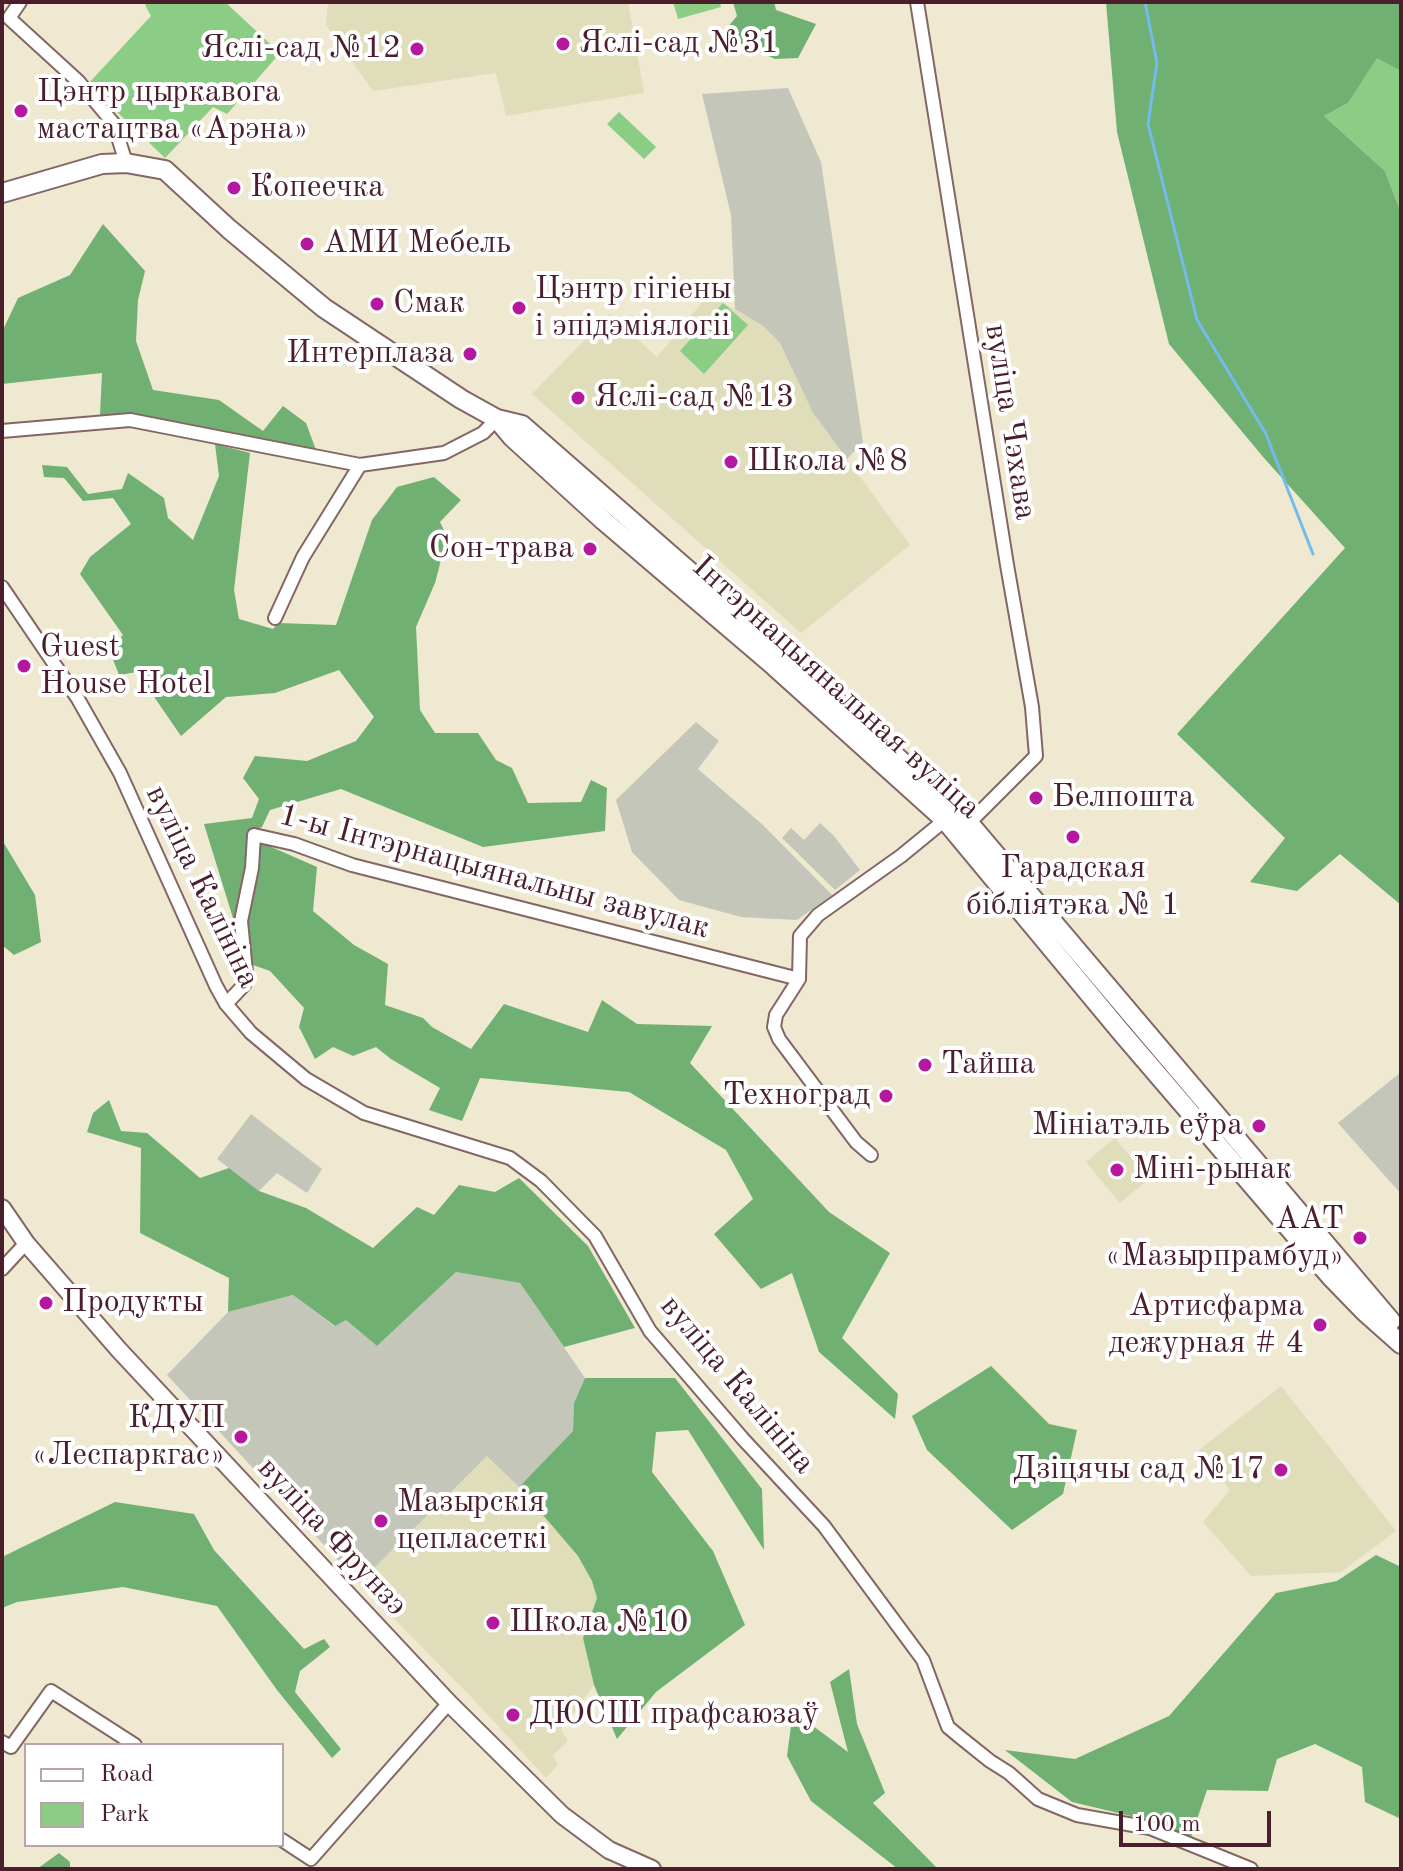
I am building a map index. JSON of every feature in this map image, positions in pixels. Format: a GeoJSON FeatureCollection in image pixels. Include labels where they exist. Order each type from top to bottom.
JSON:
{"type":"FeatureCollection","features":[{"type":"Feature","properties":{"kind":"main road","name":"Інтэрнацыянальная вуліца"},"geometry":{"type":"LineString","coordinates":[[2,193],[102,164],[126,163],[165,170],[229,229],[324,308],[461,399],[497,419],[512,437],[604,521],[780,661],[957,826],[1121,1032],[1366,1295],[1401,1328]]}},
{"type":"Feature","properties":{"kind":"main road","name":"Інтэрнацыянальная вуліца"},"geometry":{"type":"LineString","coordinates":[[1230,1146],[1331,1277],[1401,1344]]}},
{"type":"Feature","properties":{"kind":"street"},"geometry":{"type":"LineString","coordinates":[[20,2],[9,18],[79,82],[114,124],[126,163]]}},
{"type":"Feature","properties":{"kind":"street","name":"вуліца Чэхава"},"geometry":{"type":"LineString","coordinates":[[917,2],[1032,707],[1036,756],[957,826]]}},
{"type":"Feature","properties":{"kind":"street"},"geometry":{"type":"LineString","coordinates":[[2,431],[130,420],[360,465],[444,453],[483,433],[497,419]]}},
{"type":"Feature","properties":{"kind":"street"},"geometry":{"type":"LineString","coordinates":[[275,618],[303,557],[360,465]]}},
{"type":"Feature","properties":{"kind":"street","name":"вуліца Калініна"},"geometry":{"type":"LineString","coordinates":[[2,587],[78,699],[120,773],[200,954],[226,1004],[251,1033],[306,1079],[364,1113],[510,1158],[541,1181],[595,1236],[650,1331],[743,1439],[824,1526],[923,1660],[948,1727],[1038,1799],[1077,1815],[1150,1828],[1251,1869]]}},
{"type":"Feature","properties":{"kind":"street"},"geometry":{"type":"LineString","coordinates":[[871,1155],[856,1142],[779,1039],[774,1027],[776,1015],[799,979],[800,936],[818,915],[901,856],[957,826]]}},
{"type":"Feature","properties":{"kind":"street","name":"1-ы Інтэрнацыянальны завулак"},"geometry":{"type":"LineString","coordinates":[[226,1004],[244,985],[246,972],[241,921],[252,868],[254,835],[294,844],[352,865],[799,979]]}},
{"type":"Feature","properties":{"kind":"street","name":"вуліца Фрунзэ"},"geometry":{"type":"LineString","coordinates":[[2,1208],[26,1243],[119,1350],[449,1703],[562,1815],[609,1850],[652,1869]]}},
{"type":"Feature","properties":{"kind":"street"},"geometry":{"type":"LineString","coordinates":[[2,1269],[26,1243]]}},
{"type":"Feature","properties":{"kind":"street"},"geometry":{"type":"LineString","coordinates":[[2,1742],[11,1747],[51,1691],[132,1743]]}},
{"type":"Feature","properties":{"kind":"street"},"geometry":{"type":"LineString","coordinates":[[284,1841],[311,1859],[449,1703]]}},
{"type":"Feature","properties":{"kind":"shaded area"},"geometry":{"type":"Polygon","coordinates":[[[328,2],[628,2],[644,93],[506,116],[496,73],[373,91],[326,25],[328,2]]]}},
{"type":"Feature","properties":{"kind":"shaded area"},"geometry":{"type":"Polygon","coordinates":[[[788,88],[821,162],[863,442],[847,459],[813,413],[780,343],[763,326],[735,309],[731,215],[702,94],[788,88]]]}},
{"type":"Feature","properties":{"kind":"shaded area","name":"Школа №8"},"geometry":{"type":"Polygon","coordinates":[[[709,294],[763,326],[780,343],[813,413],[910,545],[801,633],[532,394],[610,314],[657,357],[709,294]]]}},
{"type":"Feature","properties":{"kind":"shaded area"},"geometry":{"type":"Polygon","coordinates":[[[696,722],[719,741],[698,769],[763,825],[832,895],[797,920],[741,917],[679,900],[632,852],[616,800],[696,722]]]}},
{"type":"Feature","properties":{"kind":"shaded area"},"geometry":{"type":"Polygon","coordinates":[[[820,823],[860,870],[835,890],[782,838],[791,828],[804,840],[820,823]]]}},
{"type":"Feature","properties":{"kind":"shaded area"},"geometry":{"type":"Polygon","coordinates":[[[1401,1072],[1401,1194],[1338,1123],[1401,1072]]]}},
{"type":"Feature","properties":{"kind":"shaded area"},"geometry":{"type":"Polygon","coordinates":[[[251,1114],[322,1169],[307,1193],[277,1173],[259,1191],[217,1159],[251,1114]]]}},
{"type":"Feature","properties":{"kind":"shaded area","name":"Міні-рынак"},"geometry":{"type":"Polygon","coordinates":[[[1115,1138],[1149,1179],[1120,1203],[1086,1162],[1115,1138]]]}},
{"type":"Feature","properties":{"kind":"shaded area","name":"КДУП «Леспаркгас»"},"geometry":{"type":"Polygon","coordinates":[[[456,1272],[520,1283],[585,1378],[574,1403],[573,1431],[519,1487],[487,1456],[359,1583],[167,1375],[228,1312],[293,1295],[334,1326],[346,1320],[377,1346],[456,1272]]]}},
{"type":"Feature","properties":{"kind":"shaded area","name":"Дзіцячы сад №17"},"geometry":{"type":"Polygon","coordinates":[[[1281,1386],[1396,1531],[1341,1572],[1251,1576],[1203,1522],[1230,1490],[1199,1450],[1281,1386]]]}},
{"type":"Feature","properties":{"kind":"shaded area","name":"Школа №10"},"geometry":{"type":"Polygon","coordinates":[[[487,1455],[578,1556],[594,1584],[597,1598],[583,1638],[594,1685],[561,1730],[568,1741],[553,1755],[558,1765],[546,1778],[359,1583],[487,1455]]]}},
{"type":"Feature","properties":{"kind":"green space"},"geometry":{"type":"Polygon","coordinates":[[[148,2],[225,2],[280,53],[227,114],[213,107],[165,158],[88,84],[151,16],[145,5],[148,2]]]}},
{"type":"Feature","properties":{"kind":"green space"},"geometry":{"type":"Polygon","coordinates":[[[673,2],[720,2],[721,7],[678,19],[673,2]]]}},
{"type":"Feature","properties":{"kind":"green space"},"geometry":{"type":"Polygon","coordinates":[[[733,2],[774,2],[776,10],[816,24],[798,58],[775,59],[721,35],[737,16],[733,2]]]}},
{"type":"Feature","properties":{"kind":"green space"},"geometry":{"type":"Polygon","coordinates":[[[1106,2],[1401,2],[1401,71],[1377,58],[1348,103],[1324,116],[1385,171],[1401,213],[1401,905],[1340,854],[1297,891],[1250,882],[1285,838],[1177,734],[1345,548],[1264,458],[1169,344],[1117,132],[1106,2]]]}},
{"type":"Feature","properties":{"kind":"green space"},"geometry":{"type":"Polygon","coordinates":[[[1377,57],[1401,71],[1401,213],[1385,171],[1324,116],[1348,103],[1377,57]]]}},
{"type":"Feature","properties":{"kind":"green space"},"geometry":{"type":"Polygon","coordinates":[[[619,112],[656,147],[644,159],[607,124],[619,112]]]}},
{"type":"Feature","properties":{"kind":"green space"},"geometry":{"type":"Polygon","coordinates":[[[103,224],[145,271],[138,300],[136,341],[153,390],[219,400],[263,431],[283,406],[306,423],[316,450],[133,415],[100,415],[102,373],[2,384],[2,332],[18,298],[70,275],[103,224]]]}},
{"type":"Feature","properties":{"kind":"green space"},"geometry":{"type":"Polygon","coordinates":[[[723,303],[748,325],[704,374],[680,351],[723,303]]]}},
{"type":"Feature","properties":{"kind":"green space"},"geometry":{"type":"Polygon","coordinates":[[[215,444],[250,453],[234,590],[239,619],[273,629],[278,623],[336,625],[372,520],[397,487],[434,477],[461,500],[440,522],[447,537],[435,583],[416,627],[420,710],[435,733],[478,733],[496,760],[512,768],[528,803],[581,802],[591,780],[607,788],[605,831],[483,847],[341,789],[270,810],[262,827],[248,834],[237,931],[204,824],[252,818],[259,799],[243,778],[255,756],[307,761],[356,741],[374,717],[339,670],[275,693],[226,697],[181,736],[137,672],[119,675],[109,649],[123,635],[80,574],[90,557],[131,524],[113,498],[83,501],[64,478],[44,477],[42,465],[67,467],[88,494],[122,489],[128,473],[164,498],[168,518],[193,540],[219,476],[215,444]]]}},
{"type":"Feature","properties":{"kind":"green space"},"geometry":{"type":"Polygon","coordinates":[[[2,840],[35,895],[41,942],[14,955],[2,945],[2,840]]]}},
{"type":"Feature","properties":{"kind":"green space"},"geometry":{"type":"Polygon","coordinates":[[[260,842],[317,867],[313,911],[354,945],[388,964],[385,1005],[423,1018],[432,1027],[471,1049],[504,1004],[588,1032],[602,1000],[637,1024],[712,1026],[690,1063],[829,1212],[890,1253],[842,1338],[898,1394],[895,1419],[819,1352],[792,1273],[761,1289],[714,1234],[753,1199],[726,1150],[629,1092],[480,1078],[462,1121],[429,1110],[440,1088],[376,1047],[353,1056],[333,1047],[315,1059],[299,1027],[304,1008],[270,971],[253,965],[247,923],[260,842]]]}},
{"type":"Feature","properties":{"kind":"green space"},"geometry":{"type":"Polygon","coordinates":[[[109,1100],[121,1131],[147,1133],[200,1178],[229,1168],[259,1191],[306,1208],[373,1248],[417,1207],[434,1215],[459,1185],[495,1192],[519,1178],[588,1246],[635,1328],[564,1347],[520,1283],[456,1272],[377,1346],[346,1320],[335,1326],[293,1295],[228,1312],[229,1278],[140,1233],[141,1148],[87,1132],[93,1113],[109,1100]]]}},
{"type":"Feature","properties":{"kind":"green space"},"geometry":{"type":"Polygon","coordinates":[[[991,1366],[1049,1424],[1077,1430],[1063,1494],[1012,1530],[927,1450],[912,1416],[991,1366]]]}},
{"type":"Feature","properties":{"kind":"green space"},"geometry":{"type":"Polygon","coordinates":[[[585,1378],[675,1378],[762,1489],[764,1550],[688,1430],[656,1432],[652,1472],[713,1551],[745,1625],[656,1692],[617,1739],[594,1685],[583,1638],[597,1598],[592,1581],[578,1556],[519,1487],[573,1431],[574,1403],[585,1378]]]}},
{"type":"Feature","properties":{"kind":"green space"},"geometry":{"type":"Polygon","coordinates":[[[115,1502],[194,1514],[214,1550],[304,1649],[324,1639],[330,1647],[300,1671],[295,1692],[341,1749],[332,1758],[277,1690],[217,1606],[123,1587],[17,1602],[2,1608],[2,1557],[115,1502]]]}},
{"type":"Feature","properties":{"kind":"green space"},"geometry":{"type":"Polygon","coordinates":[[[1376,1555],[1401,1567],[1401,1819],[1365,1802],[1362,1767],[1315,1744],[1277,1759],[1268,1791],[1207,1790],[1191,1837],[1135,1817],[1072,1802],[1005,1750],[1075,1759],[1169,1716],[1276,1593],[1337,1581],[1376,1555]]]}},
{"type":"Feature","properties":{"kind":"green space"},"geometry":{"type":"Polygon","coordinates":[[[849,1669],[857,1724],[885,1793],[873,1803],[938,1869],[898,1869],[811,1801],[787,1756],[793,1711],[848,1752],[830,1682],[849,1669]]]}},
{"type":"Feature","properties":{"kind":"green space"},"geometry":{"type":"Polygon","coordinates":[[[59,1853],[70,1862],[70,1869],[37,1869],[59,1853]]]}},
{"type":"Feature","properties":{"kind":"waterway"},"geometry":{"type":"LineString","coordinates":[[1145,2],[1157,63],[1148,124],[1197,320],[1266,434],[1313,554]]}},
{"type":"Feature","properties":{"kind":"place","name":"Яслі-сад №31"},"geometry":{"type":"Point","coordinates":[563,44]}},
{"type":"Feature","properties":{"kind":"place","name":"Яслі-сад №12"},"geometry":{"type":"Point","coordinates":[417,49]}},
{"type":"Feature","properties":{"kind":"place","name":"Цэнтр цыркавога мастацтва «Арэна»"},"geometry":{"type":"Point","coordinates":[21,111]}},
{"type":"Feature","properties":{"kind":"place","name":"Копеечка"},"geometry":{"type":"Point","coordinates":[234,188]}},
{"type":"Feature","properties":{"kind":"place","name":"АМИ Мебель"},"geometry":{"type":"Point","coordinates":[307,244]}},
{"type":"Feature","properties":{"kind":"place","name":"Смак"},"geometry":{"type":"Point","coordinates":[377,304]}},
{"type":"Feature","properties":{"kind":"place","name":"Цэнтр гігіены і эпідэміялогіі"},"geometry":{"type":"Point","coordinates":[519,308]}},
{"type":"Feature","properties":{"kind":"place","name":"Интерплаза"},"geometry":{"type":"Point","coordinates":[470,354]}},
{"type":"Feature","properties":{"kind":"place","name":"Яслі-сад №13"},"geometry":{"type":"Point","coordinates":[578,398]}},
{"type":"Feature","properties":{"kind":"place","name":"Школа №8"},"geometry":{"type":"Point","coordinates":[731,462]}},
{"type":"Feature","properties":{"kind":"place","name":"Сон-трава"},"geometry":{"type":"Point","coordinates":[590,549]}},
{"type":"Feature","properties":{"kind":"place","name":"Guest House Hotel"},"geometry":{"type":"Point","coordinates":[24,666]}},
{"type":"Feature","properties":{"kind":"place","name":"Белпошта"},"geometry":{"type":"Point","coordinates":[1036,798]}},
{"type":"Feature","properties":{"kind":"place","name":"Гарадская бібліятэка № 1"},"geometry":{"type":"Point","coordinates":[1073,837]}},
{"type":"Feature","properties":{"kind":"place","name":"Тайша"},"geometry":{"type":"Point","coordinates":[925,1065]}},
{"type":"Feature","properties":{"kind":"place","name":"Техноград"},"geometry":{"type":"Point","coordinates":[886,1096]}},
{"type":"Feature","properties":{"kind":"place","name":"Мініатэль еўра"},"geometry":{"type":"Point","coordinates":[1259,1126]}},
{"type":"Feature","properties":{"kind":"place","name":"Міні-рынак"},"geometry":{"type":"Point","coordinates":[1117,1170]}},
{"type":"Feature","properties":{"kind":"place","name":"ААТ «Мазырпрамбуд»"},"geometry":{"type":"Point","coordinates":[1360,1238]}},
{"type":"Feature","properties":{"kind":"place","name":"Продукты"},"geometry":{"type":"Point","coordinates":[46,1303]}},
{"type":"Feature","properties":{"kind":"place","name":"Артисфарма дежурная # 4"},"geometry":{"type":"Point","coordinates":[1320,1325]}},
{"type":"Feature","properties":{"kind":"place","name":"КДУП «Леспаркгас»"},"geometry":{"type":"Point","coordinates":[241,1437]}},
{"type":"Feature","properties":{"kind":"place","name":"Дзіцячы сад №17"},"geometry":{"type":"Point","coordinates":[1281,1470]}},
{"type":"Feature","properties":{"kind":"place","name":"Мазырскія цепласеткі"},"geometry":{"type":"Point","coordinates":[381,1521]}},
{"type":"Feature","properties":{"kind":"place","name":"Школа №10"},"geometry":{"type":"Point","coordinates":[493,1623]}},
{"type":"Feature","properties":{"kind":"place","name":"ДЮСШ прафсаюзаў"},"geometry":{"type":"Point","coordinates":[513,1715]}}]}
